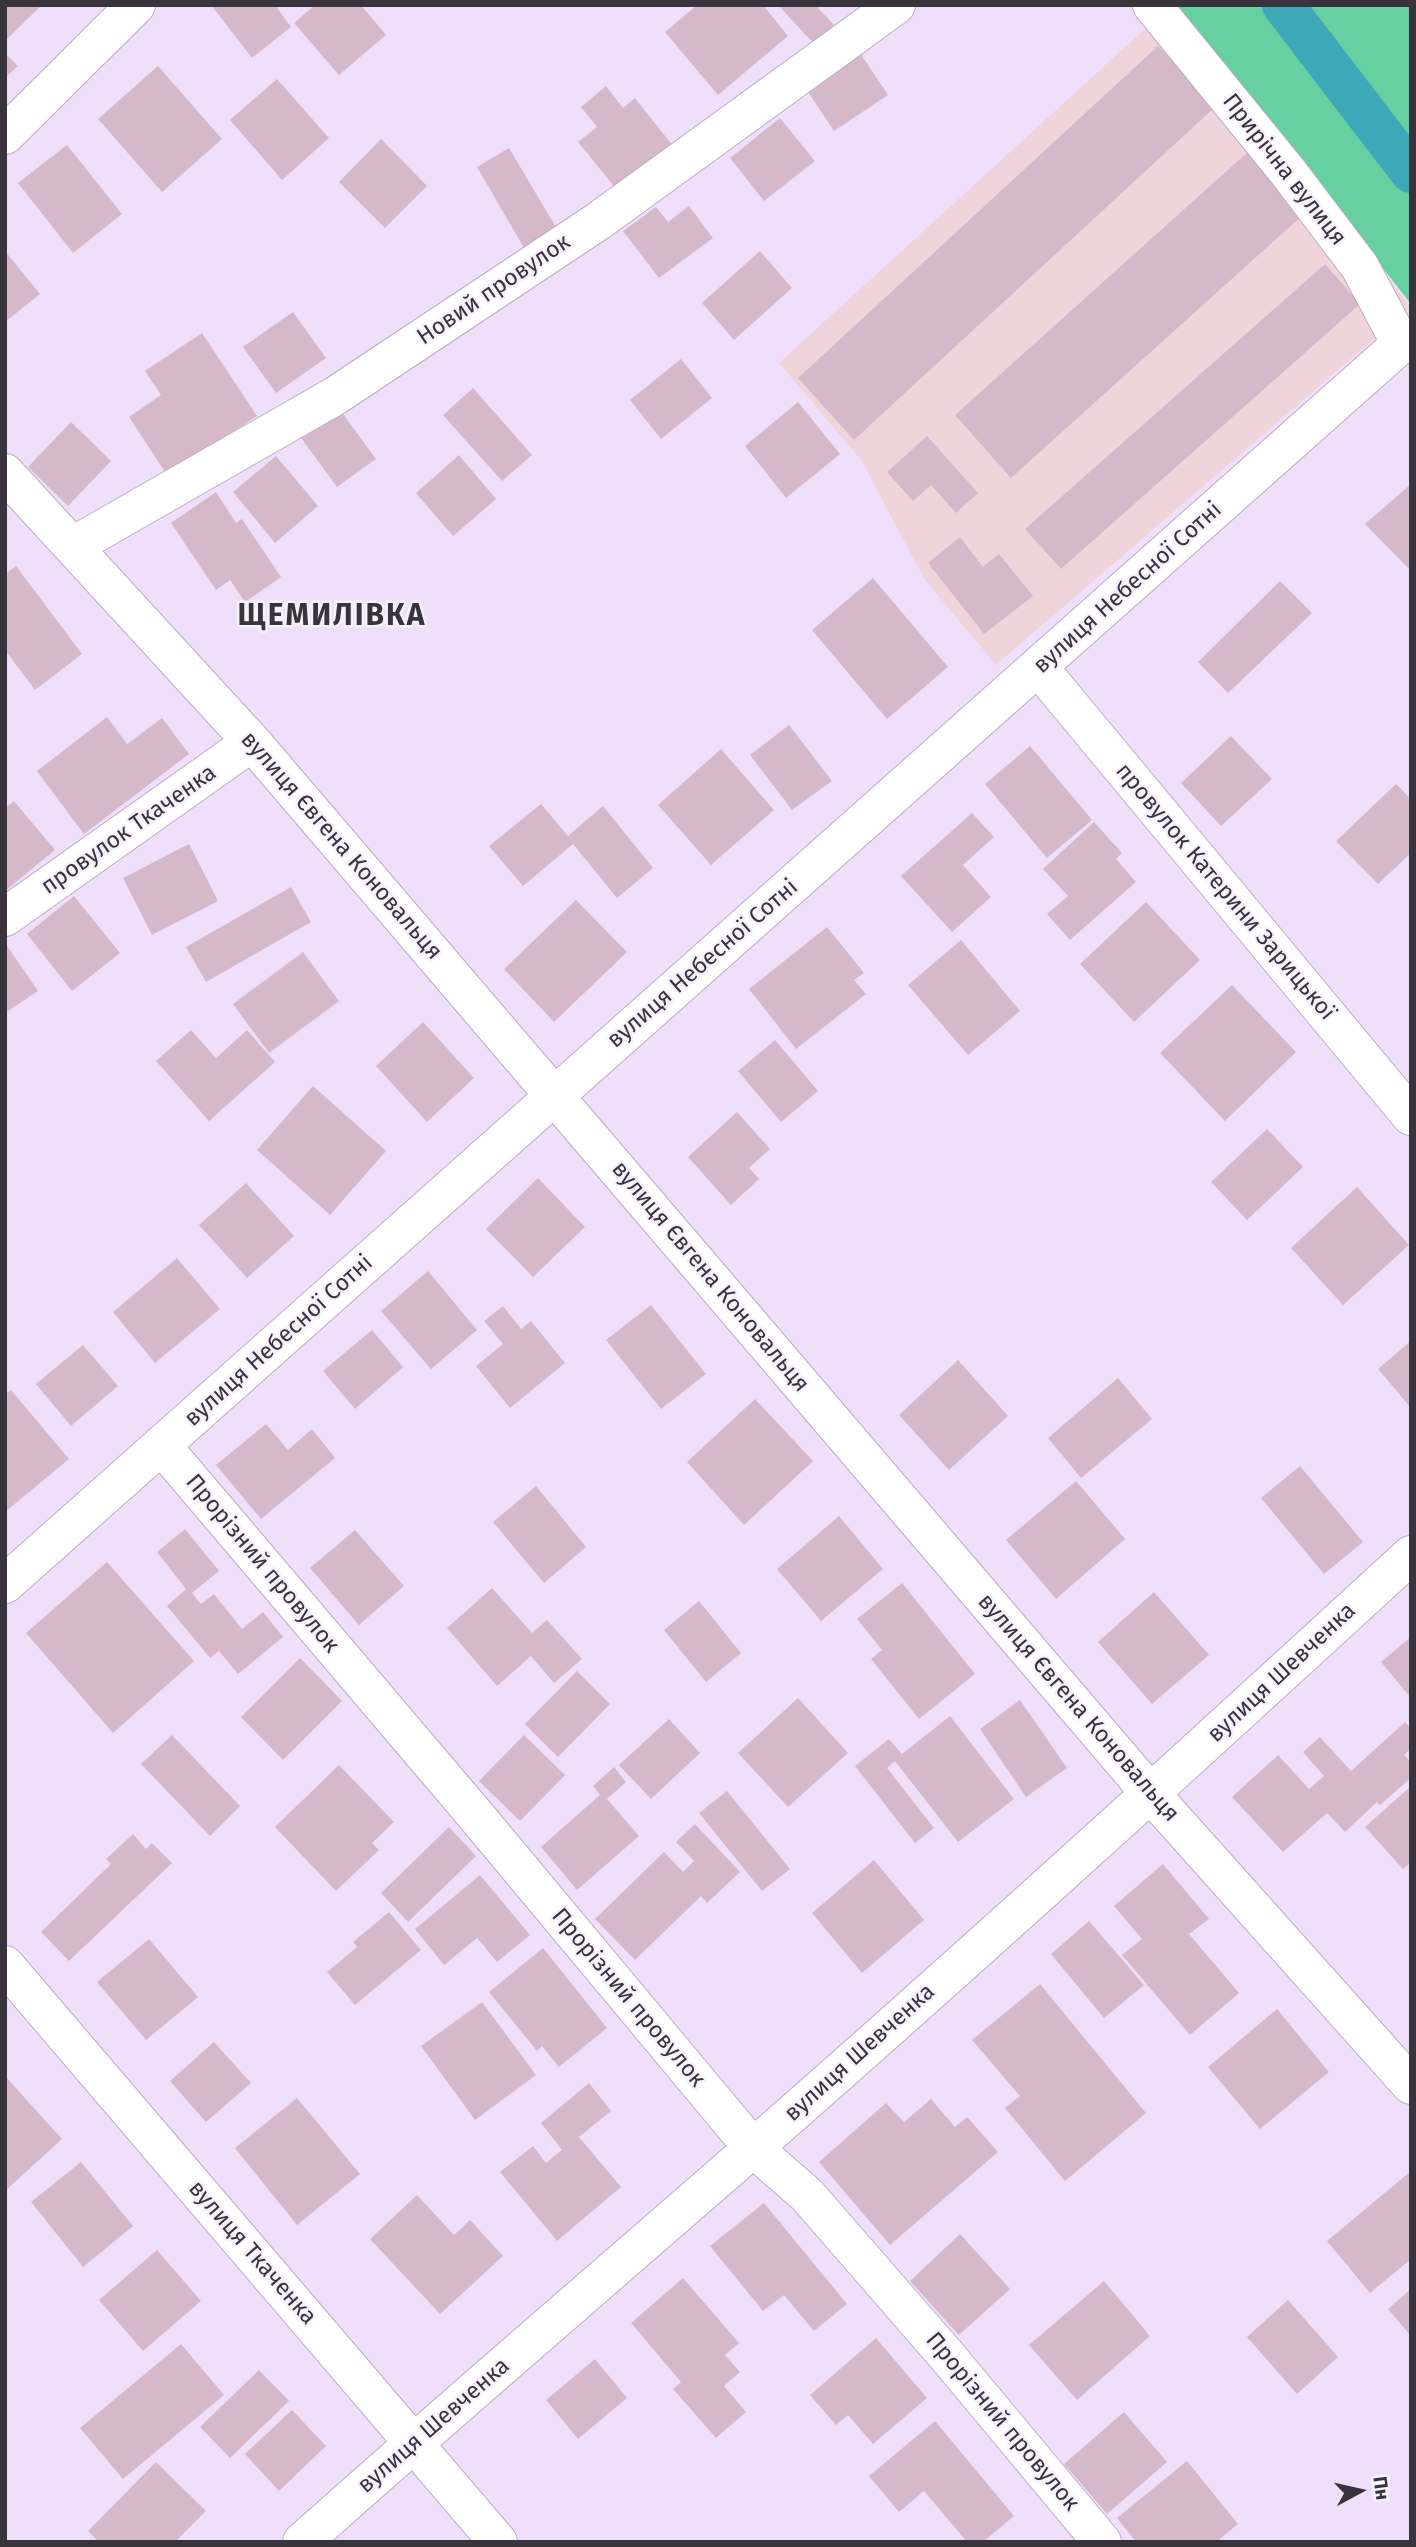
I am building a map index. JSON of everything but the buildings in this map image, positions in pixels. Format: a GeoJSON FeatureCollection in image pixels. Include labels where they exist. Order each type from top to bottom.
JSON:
{"type":"FeatureCollection","features":[{"type":"Feature","properties":{"kind":"street"},"geometry":{"type":"LineString","coordinates":[[5,135],[136,5]]}},
{"type":"Feature","properties":{"kind":"street","name":"Новий провулок"},"geometry":{"type":"LineString","coordinates":[[73,546],[335,396],[597,222],[896,5]]}},
{"type":"Feature","properties":{"kind":"street","name":"Прирічна вулиця"},"geometry":{"type":"LineString","coordinates":[[1152,5],[1289,173],[1360,267],[1401,344]]}},
{"type":"Feature","properties":{"kind":"street","name":"вулиця Небесної Сотні"},"geometry":{"type":"LineString","coordinates":[[5,1584],[1401,344]]}},
{"type":"Feature","properties":{"kind":"street","name":"вулиця Євгена Коновальця"},"geometry":{"type":"LineString","coordinates":[[5,473],[252,742],[1151,1794],[1411,2085]]}},
{"type":"Feature","properties":{"kind":"street","name":"провулок Катерини Зарицької"},"geometry":{"type":"LineString","coordinates":[[1039,668],[1411,1116]]}},
{"type":"Feature","properties":{"kind":"street","name":"провулок Ткаченка"},"geometry":{"type":"LineString","coordinates":[[5,917],[252,742]]}},
{"type":"Feature","properties":{"kind":"street","name":"Прорізний провулок"},"geometry":{"type":"LineString","coordinates":[[161,1445],[753,2148],[807,2195],[947,2356],[1102,2542]]}},
{"type":"Feature","properties":{"kind":"street","name":"вулиця Шевченка"},"geometry":{"type":"LineString","coordinates":[[302,2542],[414,2441],[753,2148],[1151,1794],[1411,1555]]}},
{"type":"Feature","properties":{"kind":"street","name":"вулиця Ткаченка"},"geometry":{"type":"LineString","coordinates":[[5,1965],[498,2542]]}},
{"type":"Feature","properties":{"kind":"shaded area"},"geometry":{"type":"Polygon","coordinates":[[[1171,5],[1175,5],[1411,307],[996,665],[925,580],[861,460],[779,363],[1171,5]]]}},
{"type":"Feature","properties":{"kind":"green space"},"geometry":{"type":"Polygon","coordinates":[[[1175,5],[1411,5],[1411,304],[1175,5]]]}},
{"type":"Feature","properties":{"kind":"waterway"},"geometry":{"type":"LineString","coordinates":[[1283,5],[1411,172]]}},
{"type":"Feature","properties":{"kind":"district","name":"ЩЕМИЛІВКА"},"geometry":{"type":"Point","coordinates":[332,617]}}]}
